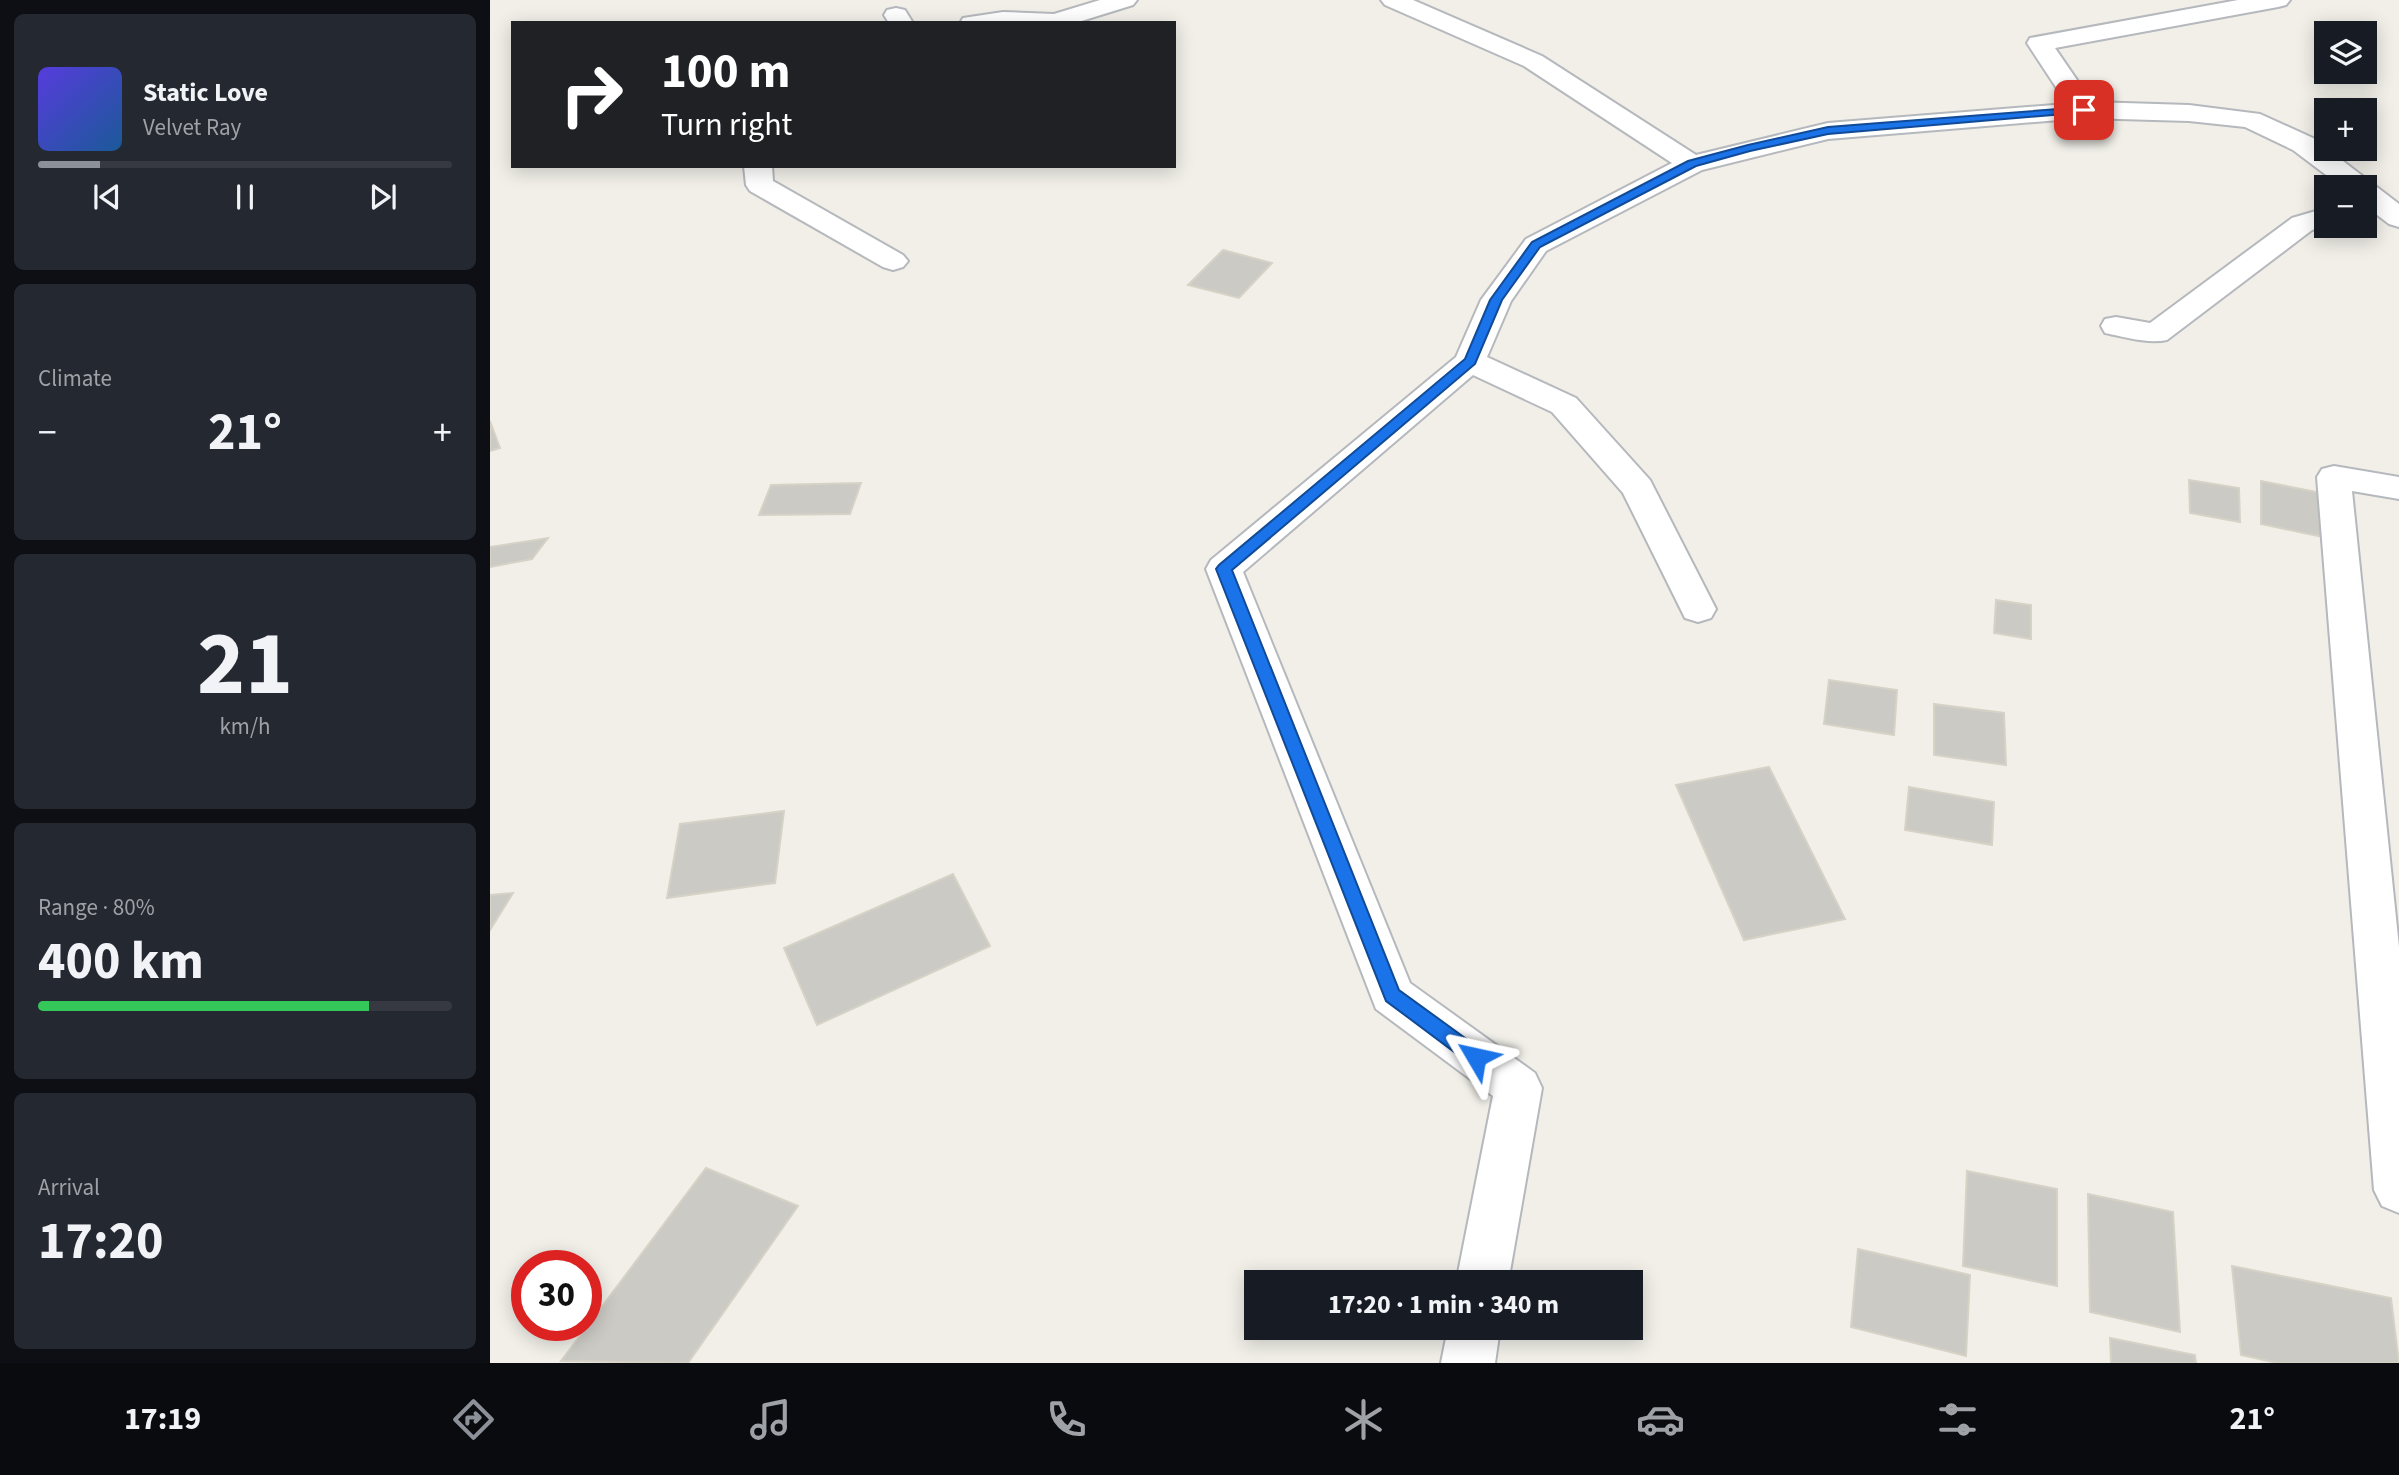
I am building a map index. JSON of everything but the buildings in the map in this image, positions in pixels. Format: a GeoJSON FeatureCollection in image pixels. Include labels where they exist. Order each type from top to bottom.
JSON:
{"type":"FeatureCollection","features":[{"type":"Feature","properties":{"kind":"street"},"geometry":{"type":"LineString","coordinates":[[1053,21],[1125,0]]}},
{"type":"Feature","properties":{"kind":"street"},"geometry":{"type":"LineString","coordinates":[[1393,0],[1533,61],[1692,164]]}},
{"type":"Feature","properties":{"kind":"street"},"geometry":{"type":"LineString","coordinates":[[2084,110],[2039,43],[2278,0]]}},
{"type":"Feature","properties":{"kind":"street"},"geometry":{"type":"LineString","coordinates":[[988,21],[1034,21]]}},
{"type":"Feature","properties":{"kind":"street"},"geometry":{"type":"LineString","coordinates":[[1484,1270],[1518,1088],[1392,995],[1224,569],[1470,361],[1496,300],[1536,245],[1692,164],[1828,131],[2084,110],[2189,113],[2251,120],[2303,144],[2341,175]]}},
{"type":"Feature","properties":{"kind":"street"},"geometry":{"type":"LineString","coordinates":[[758,168],[760,185],[893,261]]}},
{"type":"Feature","properties":{"kind":"street"},"geometry":{"type":"LineString","coordinates":[[2377,203],[2399,218]]}},
{"type":"Feature","properties":{"kind":"street"},"geometry":{"type":"LineString","coordinates":[[2116,326],[2156,333],[2302,224],[2314,220]]}},
{"type":"Feature","properties":{"kind":"street"},"geometry":{"type":"LineString","coordinates":[[1470,361],[1564,405],[1638,488],[1698,610]]}},
{"type":"Feature","properties":{"kind":"street"},"geometry":{"type":"LineString","coordinates":[[2399,488],[2334,477],[2399,1190]]}},
{"type":"Feature","properties":{"kind":"street"},"geometry":{"type":"LineString","coordinates":[[1468,1363],[1472,1340]]}},
{"type":"Feature","properties":{"kind":"route"},"geometry":{"type":"LineString","coordinates":[[1476,1057],[1392,995],[1224,569],[1470,361],[1496,300],[1536,245],[1692,164],[1748,148],[1828,131],[2084,110]]}}]}
